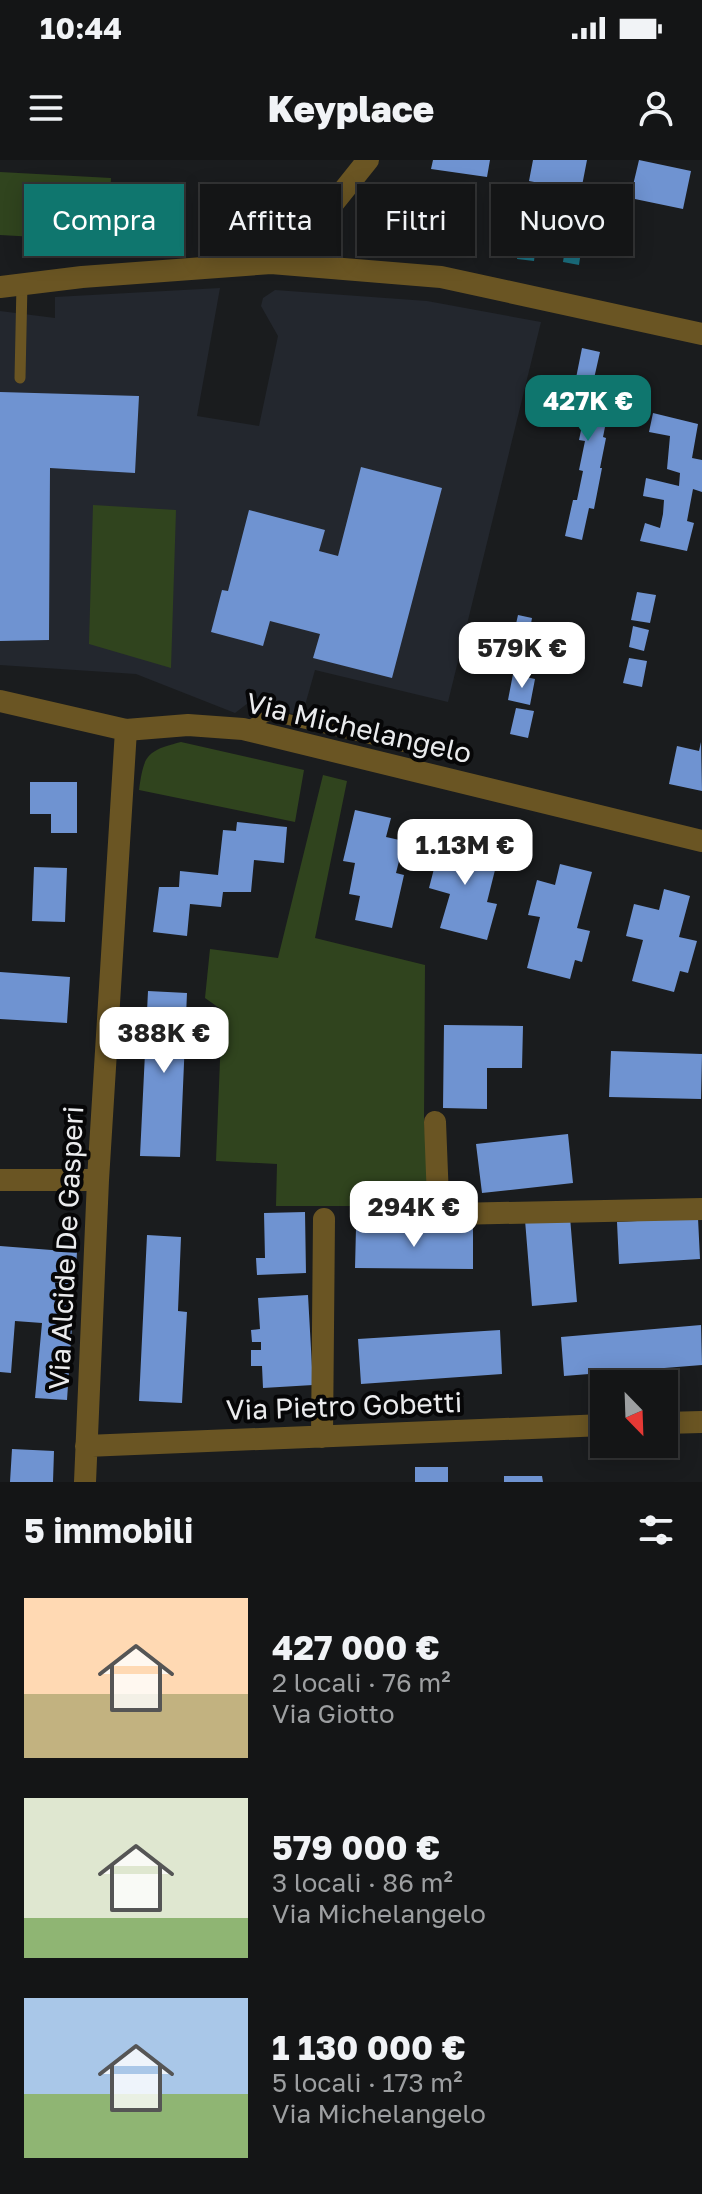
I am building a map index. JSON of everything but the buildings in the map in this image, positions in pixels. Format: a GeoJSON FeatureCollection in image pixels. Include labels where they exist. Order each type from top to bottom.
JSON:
{"type":"FeatureCollection","features":[{"type":"Feature","properties":{"kind":"street"},"geometry":{"type":"LineString","coordinates":[[299,265],[328,210],[368,160]]}},
{"type":"Feature","properties":{"kind":"street"},"geometry":{"type":"LineString","coordinates":[[11,286],[82,277],[271,263],[441,277],[702,334]]}},
{"type":"Feature","properties":{"kind":"street","name":"Via Michelangelo"},"geometry":{"type":"LineString","coordinates":[[0,701],[126,730],[188,725],[243,729],[702,841]]}},
{"type":"Feature","properties":{"kind":"street","name":"Via Alcide De Gasperi"},"geometry":{"type":"LineString","coordinates":[[85,1482],[98,1180],[126,730]]}},
{"type":"Feature","properties":{"kind":"street"},"geometry":{"type":"LineString","coordinates":[[435,1122],[438,1199],[452,1214],[702,1209]]}},
{"type":"Feature","properties":{"kind":"street"},"geometry":{"type":"LineString","coordinates":[[0,1180],[98,1180]]}},
{"type":"Feature","properties":{"kind":"street"},"geometry":{"type":"LineString","coordinates":[[322,1437],[324,1219]]}},
{"type":"Feature","properties":{"kind":"street"},"geometry":{"type":"LineString","coordinates":[[678,1423],[702,1422]]}},
{"type":"Feature","properties":{"kind":"street","name":"Via Pietro Gobetti"},"geometry":{"type":"LineString","coordinates":[[86,1446],[590,1426]]}},
{"type":"Feature","properties":{"kind":"lane"},"geometry":{"type":"LineString","coordinates":[[11,286],[20,378]]}},
{"type":"Feature","properties":{"kind":"lane"},"geometry":{"type":"LineString","coordinates":[[243,729],[269,715],[423,751]]}},
{"type":"Feature","properties":{"kind":"shaded area"},"geometry":{"type":"Polygon","coordinates":[[[220,288],[197,416],[259,426],[278,336],[261,306],[263,298],[275,290],[427,301],[541,322],[448,702],[315,670],[302,716],[248,703],[235,713],[136,674],[0,665],[0,311],[55,318],[55,297],[220,288]]]}},
{"type":"Feature","properties":{"kind":"green space"},"geometry":{"type":"Polygon","coordinates":[[[0,172],[111,178],[111,184],[24,184],[24,236],[0,235],[0,172]]]}},
{"type":"Feature","properties":{"kind":"green space"},"geometry":{"type":"Polygon","coordinates":[[[93,505],[176,510],[171,668],[89,644],[93,505]]]}},
{"type":"Feature","properties":{"kind":"green space"},"geometry":{"type":"Polygon","coordinates":[[[181,742],[304,770],[295,822],[139,790],[149,756],[160,748],[181,742]]]}},
{"type":"Feature","properties":{"kind":"green space"},"geometry":{"type":"Polygon","coordinates":[[[323,775],[347,781],[315,938],[425,965],[424,1118],[430,1206],[276,1206],[277,1164],[216,1161],[222,1010],[205,998],[210,949],[278,958],[323,775]]]}},
{"type":"Feature","properties":{"kind":"water"},"geometry":{"type":"Polygon","coordinates":[[[517,256],[535,256],[534,261],[517,259],[517,256]]]}},
{"type":"Feature","properties":{"kind":"water"},"geometry":{"type":"Polygon","coordinates":[[[564,256],[580,256],[579,265],[563,262],[564,256]]]}}]}
